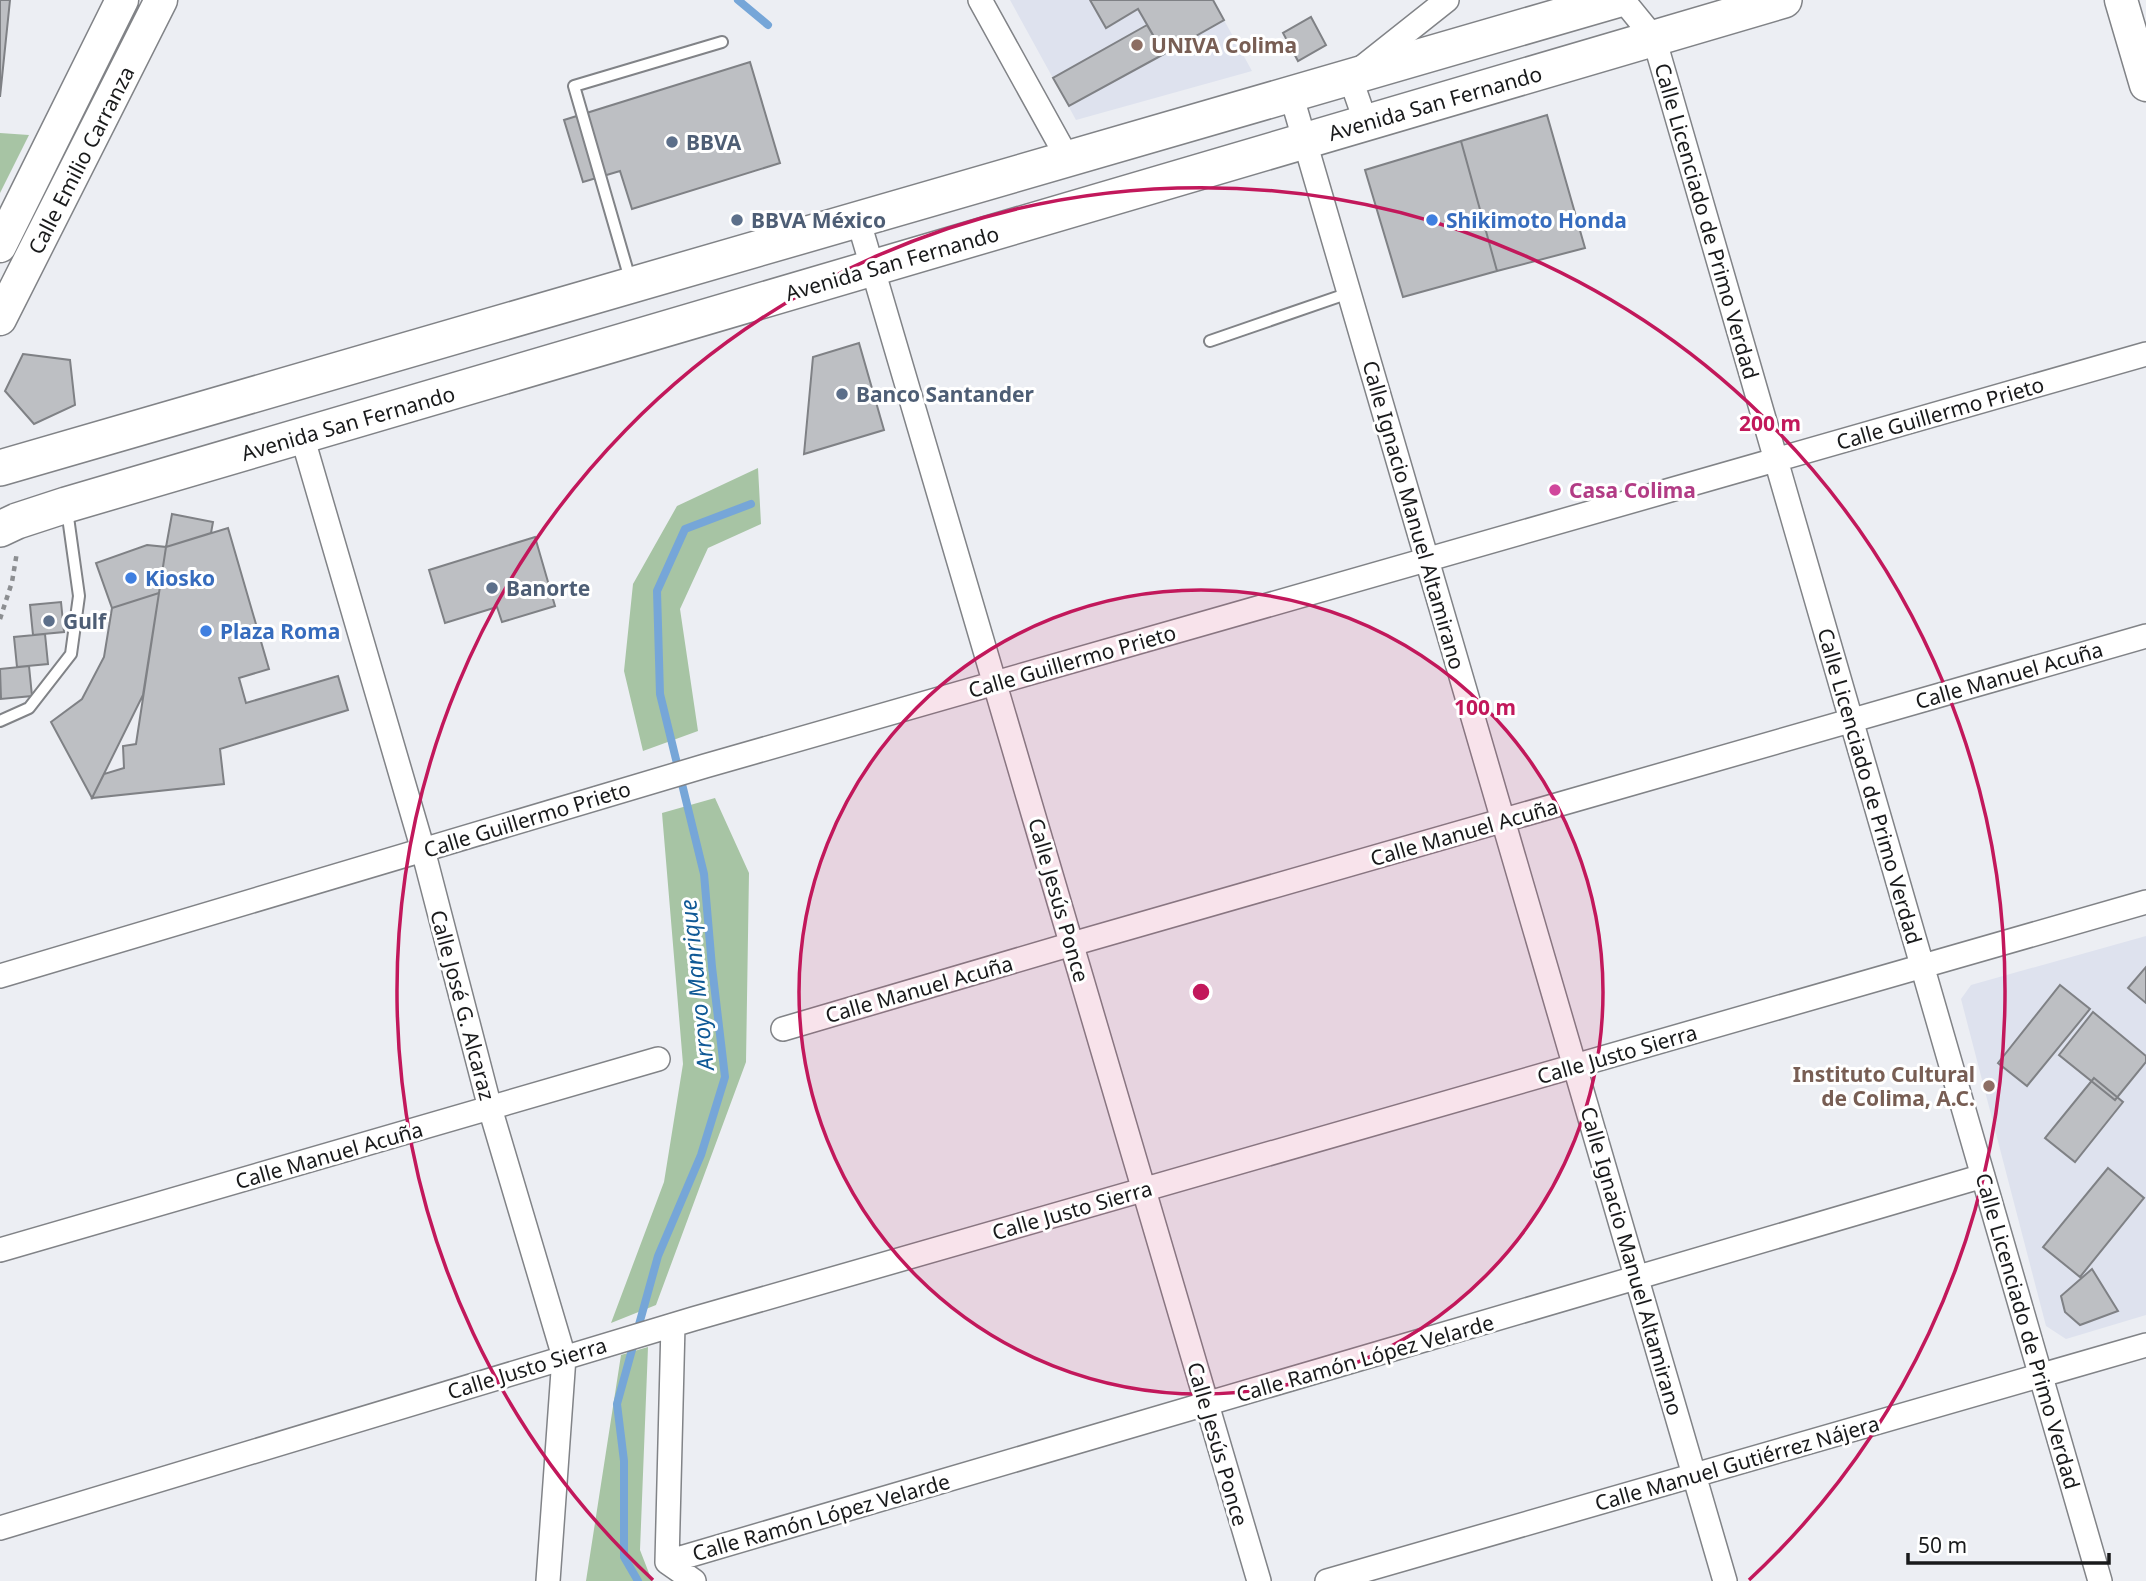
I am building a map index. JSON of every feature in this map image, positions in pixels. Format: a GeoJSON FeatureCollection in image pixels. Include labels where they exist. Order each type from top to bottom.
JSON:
{"type":"FeatureCollection","features":[{"type":"Feature","properties":{"kind":"main road","name":"Calle Emilio Carranza"},"geometry":{"type":"LineString","coordinates":[[0,246],[122,0]]}},
{"type":"Feature","properties":{"kind":"main road","name":"Calle Emilio Carranza"},"geometry":{"type":"LineString","coordinates":[[0,319],[161,0]]}},
{"type":"Feature","properties":{"kind":"main road"},"geometry":{"type":"LineString","coordinates":[[0,468],[1616,0]]}},
{"type":"Feature","properties":{"kind":"main road","name":"Avenida San Fernando"},"geometry":{"type":"LineString","coordinates":[[0,529],[66,505],[1784,0]]}},
{"type":"Feature","properties":{"kind":"main road"},"geometry":{"type":"LineString","coordinates":[[2121,0],[2146,85]]}},
{"type":"Feature","properties":{"kind":"main road"},"geometry":{"type":"LineString","coordinates":[[464,334],[482,383]]}},
{"type":"Feature","properties":{"kind":"street"},"geometry":{"type":"LineString","coordinates":[[980,0],[1068,159]]}},
{"type":"Feature","properties":{"kind":"street"},"geometry":{"type":"LineString","coordinates":[[1367,123],[1350,77],[1447,0]]}},
{"type":"Feature","properties":{"kind":"street","name":"Calle Licenciado de Primo Verdad"},"geometry":{"type":"LineString","coordinates":[[1623,0],[1654,38],[2100,1581]]}},
{"type":"Feature","properties":{"kind":"street","name":"Calle Ignacio Manuel Altamirano"},"geometry":{"type":"LineString","coordinates":[[1291,94],[1725,1581]]}},
{"type":"Feature","properties":{"kind":"street","name":"Calle Jesús Ponce"},"geometry":{"type":"LineString","coordinates":[[859,219],[1259,1581]]}},
{"type":"Feature","properties":{"kind":"street","name":"Calle Guillermo Prieto"},"geometry":{"type":"LineString","coordinates":[[0,976],[705,766],[2146,354]]}},
{"type":"Feature","properties":{"kind":"street","name":"Calle José G. Alcaraz"},"geometry":{"type":"LineString","coordinates":[[302,436],[423,850],[490,1108],[564,1357],[548,1581]]}},
{"type":"Feature","properties":{"kind":"street","name":"Calle Manuel Acuña"},"geometry":{"type":"LineString","coordinates":[[783,1030],[1072,944],[2146,636]]}},
{"type":"Feature","properties":{"kind":"street","name":"Calle Justo Sierra"},"geometry":{"type":"LineString","coordinates":[[0,1528],[666,1327],[2146,902]]}},
{"type":"Feature","properties":{"kind":"street","name":"Calle Manuel Acuña"},"geometry":{"type":"LineString","coordinates":[[0,1251],[658,1059]]}},
{"type":"Feature","properties":{"kind":"street","name":"Calle Ramón López Velarde"},"geometry":{"type":"LineString","coordinates":[[667,1562],[1983,1177]]}},
{"type":"Feature","properties":{"kind":"street"},"geometry":{"type":"LineString","coordinates":[[666,1327],[667,1562],[694,1581]]}},
{"type":"Feature","properties":{"kind":"street","name":"Calle Manuel Gutiérrez Nájera"},"geometry":{"type":"LineString","coordinates":[[1327,1581],[2146,1345]]}},
{"type":"Feature","properties":{"kind":"lane"},"geometry":{"type":"LineString","coordinates":[[631,285],[574,86],[722,42]]}},
{"type":"Feature","properties":{"kind":"lane"},"geometry":{"type":"LineString","coordinates":[[1210,341],[1349,293]]}},
{"type":"Feature","properties":{"kind":"lane"},"geometry":{"type":"LineString","coordinates":[[0,721],[29,708],[71,654],[79,596],[66,505]]}},
{"type":"Feature","properties":{"kind":"path"},"geometry":{"type":"LineString","coordinates":[[0,619],[12,582]]}},
{"type":"Feature","properties":{"kind":"shaded area","name":"UNIVA Colima"},"geometry":{"type":"Polygon","coordinates":[[[1010,0],[1213,0],[1252,71],[1076,120],[1010,0]]]}},
{"type":"Feature","properties":{"kind":"shaded area"},"geometry":{"type":"Polygon","coordinates":[[[2146,936],[2146,1315],[2066,1339],[2046,1326],[1961,999],[1971,985],[2146,936]]]}},
{"type":"Feature","properties":{"kind":"green space"},"geometry":{"type":"Polygon","coordinates":[[[0,133],[29,135],[0,193],[0,133]]]}},
{"type":"Feature","properties":{"kind":"green space"},"geometry":{"type":"Polygon","coordinates":[[[758,468],[761,524],[708,548],[680,609],[698,731],[643,751],[624,671],[633,584],[677,506],[758,468]]]}},
{"type":"Feature","properties":{"kind":"green space"},"geometry":{"type":"Polygon","coordinates":[[[715,798],[749,873],[746,1062],[656,1305],[611,1323],[664,1182],[683,1064],[662,813],[715,798]]]}},
{"type":"Feature","properties":{"kind":"green space"},"geometry":{"type":"Polygon","coordinates":[[[648,1347],[640,1550],[652,1581],[586,1581],[621,1355],[648,1347]]]}},
{"type":"Feature","properties":{"kind":"building"},"geometry":{"type":"Polygon","coordinates":[[[0,0],[10,0],[0,97],[0,0]]]}},
{"type":"Feature","properties":{"kind":"building"},"geometry":{"type":"Polygon","coordinates":[[[1090,0],[1213,0],[1224,20],[1164,54],[1138,9],[1106,28],[1090,0]]]}},
{"type":"Feature","properties":{"kind":"building"},"geometry":{"type":"Polygon","coordinates":[[[1311,17],[1326,45],[1298,61],[1283,33],[1311,17]]]}},
{"type":"Feature","properties":{"kind":"building"},"geometry":{"type":"Polygon","coordinates":[[[1147,25],[1164,54],[1069,106],[1053,78],[1147,25]]]}},
{"type":"Feature","properties":{"kind":"building","name":"BBVA"},"geometry":{"type":"Polygon","coordinates":[[[750,62],[780,163],[632,209],[620,171],[583,182],[564,120],[750,62]]]}},
{"type":"Feature","properties":{"kind":"building"},"geometry":{"type":"Polygon","coordinates":[[[1547,115],[1585,248],[1497,271],[1461,141],[1547,115]]]}},
{"type":"Feature","properties":{"kind":"building","name":"Shikimoto Honda"},"geometry":{"type":"Polygon","coordinates":[[[1461,141],[1497,271],[1403,297],[1365,170],[1461,141]]]}},
{"type":"Feature","properties":{"kind":"building","name":"Banco Santander"},"geometry":{"type":"Polygon","coordinates":[[[859,343],[884,430],[804,454],[813,357],[859,343]]]}},
{"type":"Feature","properties":{"kind":"building"},"geometry":{"type":"Polygon","coordinates":[[[23,354],[70,360],[75,405],[34,424],[5,391],[23,354]]]}},
{"type":"Feature","properties":{"kind":"building"},"geometry":{"type":"Polygon","coordinates":[[[172,514],[213,522],[211,533],[166,547],[172,514]]]}},
{"type":"Feature","properties":{"kind":"building","name":"Plaza Roma"},"geometry":{"type":"Polygon","coordinates":[[[228,528],[269,669],[239,678],[246,703],[338,676],[348,710],[220,749],[224,784],[92,798],[104,774],[124,768],[123,746],[136,744],[166,547],[228,528]]]}},
{"type":"Feature","properties":{"kind":"building","name":"Banorte"},"geometry":{"type":"Polygon","coordinates":[[[535,537],[555,606],[502,622],[497,607],[445,623],[429,570],[535,537]]]}},
{"type":"Feature","properties":{"kind":"building","name":"Kiosko"},"geometry":{"type":"Polygon","coordinates":[[[147,545],[166,547],[159,593],[112,608],[96,563],[147,545]]]}},
{"type":"Feature","properties":{"kind":"building"},"geometry":{"type":"Polygon","coordinates":[[[159,593],[143,695],[92,798],[51,722],[82,699],[104,657],[112,608],[159,593]]]}},
{"type":"Feature","properties":{"kind":"building"},"geometry":{"type":"Polygon","coordinates":[[[61,602],[64,632],[33,635],[30,605],[61,602]]]}},
{"type":"Feature","properties":{"kind":"building"},"geometry":{"type":"Polygon","coordinates":[[[45,634],[48,664],[17,667],[14,637],[45,634]]]}},
{"type":"Feature","properties":{"kind":"building"},"geometry":{"type":"Polygon","coordinates":[[[29,666],[32,696],[1,699],[0,669],[29,666]]]}},
{"type":"Feature","properties":{"kind":"building"},"geometry":{"type":"Polygon","coordinates":[[[2146,967],[2146,1003],[2128,988],[2146,967]]]}},
{"type":"Feature","properties":{"kind":"building"},"geometry":{"type":"Polygon","coordinates":[[[2060,985],[2090,1009],[2027,1086],[1998,1063],[2060,985]]]}},
{"type":"Feature","properties":{"kind":"building"},"geometry":{"type":"Polygon","coordinates":[[[2093,1012],[2146,1056],[2146,1062],[2115,1100],[2059,1055],[2093,1012]]]}},
{"type":"Feature","properties":{"kind":"building"},"geometry":{"type":"Polygon","coordinates":[[[2094,1078],[2123,1102],[2075,1162],[2045,1138],[2094,1078]]]}},
{"type":"Feature","properties":{"kind":"building"},"geometry":{"type":"Polygon","coordinates":[[[2108,1168],[2144,1198],[2080,1277],[2043,1247],[2108,1168]]]}},
{"type":"Feature","properties":{"kind":"building"},"geometry":{"type":"Polygon","coordinates":[[[2092,1269],[2118,1311],[2080,1325],[2065,1312],[2061,1296],[2092,1269]]]}},
{"type":"Feature","properties":{"kind":"waterway","name":"Arroyo Manrique"},"geometry":{"type":"LineString","coordinates":[[738,0],[768,25]]}},
{"type":"Feature","properties":{"kind":"waterway","name":"Arroyo Manrique"},"geometry":{"type":"LineString","coordinates":[[638,1581],[624,1557],[624,1461],[617,1404],[658,1256],[701,1155],[725,1077],[704,874],[660,694],[657,591],[685,529],[751,504]]}},
{"type":"Feature","properties":{"kind":"place","name":"UNIVA Colima"},"geometry":{"type":"Point","coordinates":[1137,45]}},
{"type":"Feature","properties":{"kind":"place","name":"BBVA"},"geometry":{"type":"Point","coordinates":[672,142]}},
{"type":"Feature","properties":{"kind":"place","name":"BBVA México"},"geometry":{"type":"Point","coordinates":[737,220]}},
{"type":"Feature","properties":{"kind":"place","name":"Shikimoto Honda"},"geometry":{"type":"Point","coordinates":[1432,220]}},
{"type":"Feature","properties":{"kind":"place","name":"Banco Santander"},"geometry":{"type":"Point","coordinates":[842,394]}},
{"type":"Feature","properties":{"kind":"place","name":"Casa Colima"},"geometry":{"type":"Point","coordinates":[1555,490]}},
{"type":"Feature","properties":{"kind":"place","name":"Kiosko"},"geometry":{"type":"Point","coordinates":[131,578]}},
{"type":"Feature","properties":{"kind":"place","name":"Banorte"},"geometry":{"type":"Point","coordinates":[492,588]}},
{"type":"Feature","properties":{"kind":"place","name":"Gulf"},"geometry":{"type":"Point","coordinates":[49,621]}},
{"type":"Feature","properties":{"kind":"place","name":"Plaza Roma"},"geometry":{"type":"Point","coordinates":[206,631]}},
{"type":"Feature","properties":{"kind":"place","name":"Instituto Cultural de Colima, A.C."},"geometry":{"type":"Point","coordinates":[1989,1086]}}]}
